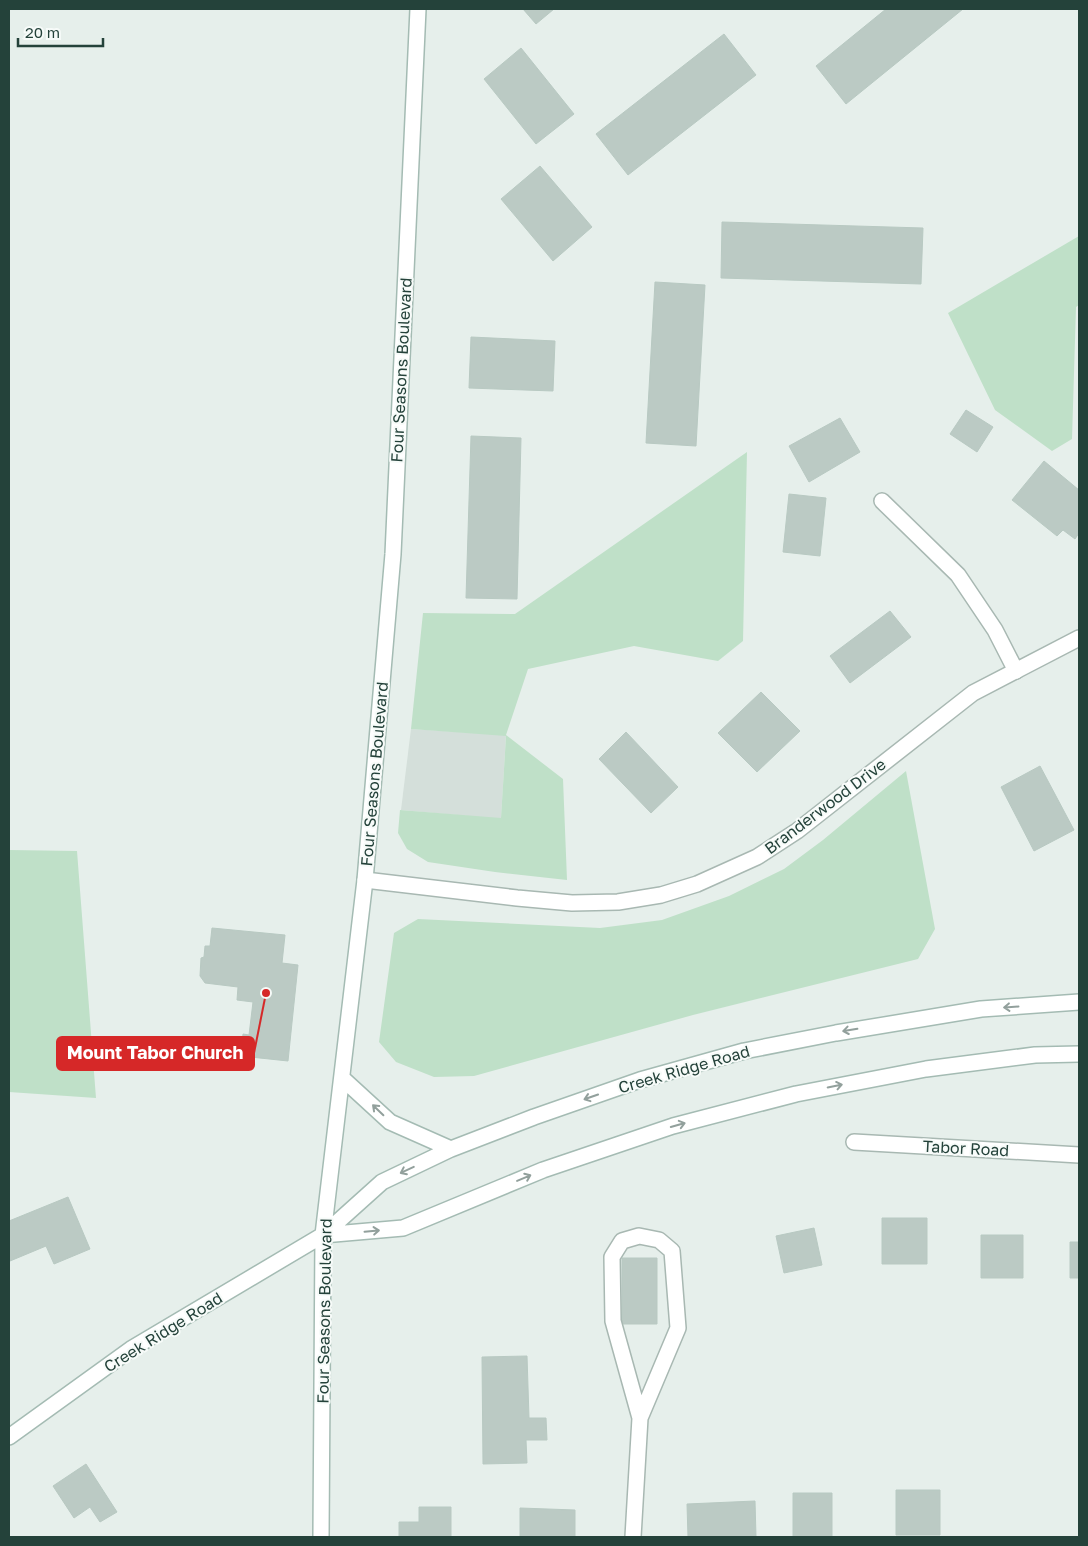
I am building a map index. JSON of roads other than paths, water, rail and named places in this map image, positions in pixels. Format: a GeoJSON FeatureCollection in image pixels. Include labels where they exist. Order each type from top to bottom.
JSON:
{"type":"FeatureCollection","features":[{"type":"Feature","properties":{"kind":"street","name":"Four Seasons Boulevard"},"geometry":{"type":"LineString","coordinates":[[321,1537],[323,1235],[365,880],[393,554],[418,9]]}},
{"type":"Feature","properties":{"kind":"street"},"geometry":{"type":"LineString","coordinates":[[882,501],[958,575],[996,630],[1016,671]]}},
{"type":"Feature","properties":{"kind":"street","name":"Branderwood Drive"},"geometry":{"type":"LineString","coordinates":[[365,880],[572,903],[618,902],[661,895],[697,884],[757,857],[797,831],[972,693],[1079,638]]}},
{"type":"Feature","properties":{"kind":"street","name":"Creek Ridge Road"},"geometry":{"type":"LineString","coordinates":[[9,1437],[131,1349],[323,1235],[382,1182],[451,1149],[534,1117],[640,1080],[744,1051],[836,1033],[981,1009],[1079,1002]]}},
{"type":"Feature","properties":{"kind":"street","name":"Creek Ridge Road"},"geometry":{"type":"LineString","coordinates":[[323,1235],[403,1228],[543,1170],[673,1126],[796,1094],[926,1069],[1035,1055],[1079,1054]]}},
{"type":"Feature","properties":{"kind":"street"},"geometry":{"type":"LineString","coordinates":[[342,1078],[390,1122],[451,1149]]}},
{"type":"Feature","properties":{"kind":"street","name":"Tabor Road"},"geometry":{"type":"LineString","coordinates":[[854,1142],[1079,1154]]}},
{"type":"Feature","properties":{"kind":"street"},"geometry":{"type":"LineString","coordinates":[[633,1537],[640,1418],[613,1321],[612,1257],[622,1241],[639,1236],[659,1240],[672,1251],[678,1328],[640,1418]]}},
{"type":"Feature","properties":{"kind":"place","name":"Mount Tabor Church"},"geometry":{"type":"Point","coordinates":[266,993]}}]}
